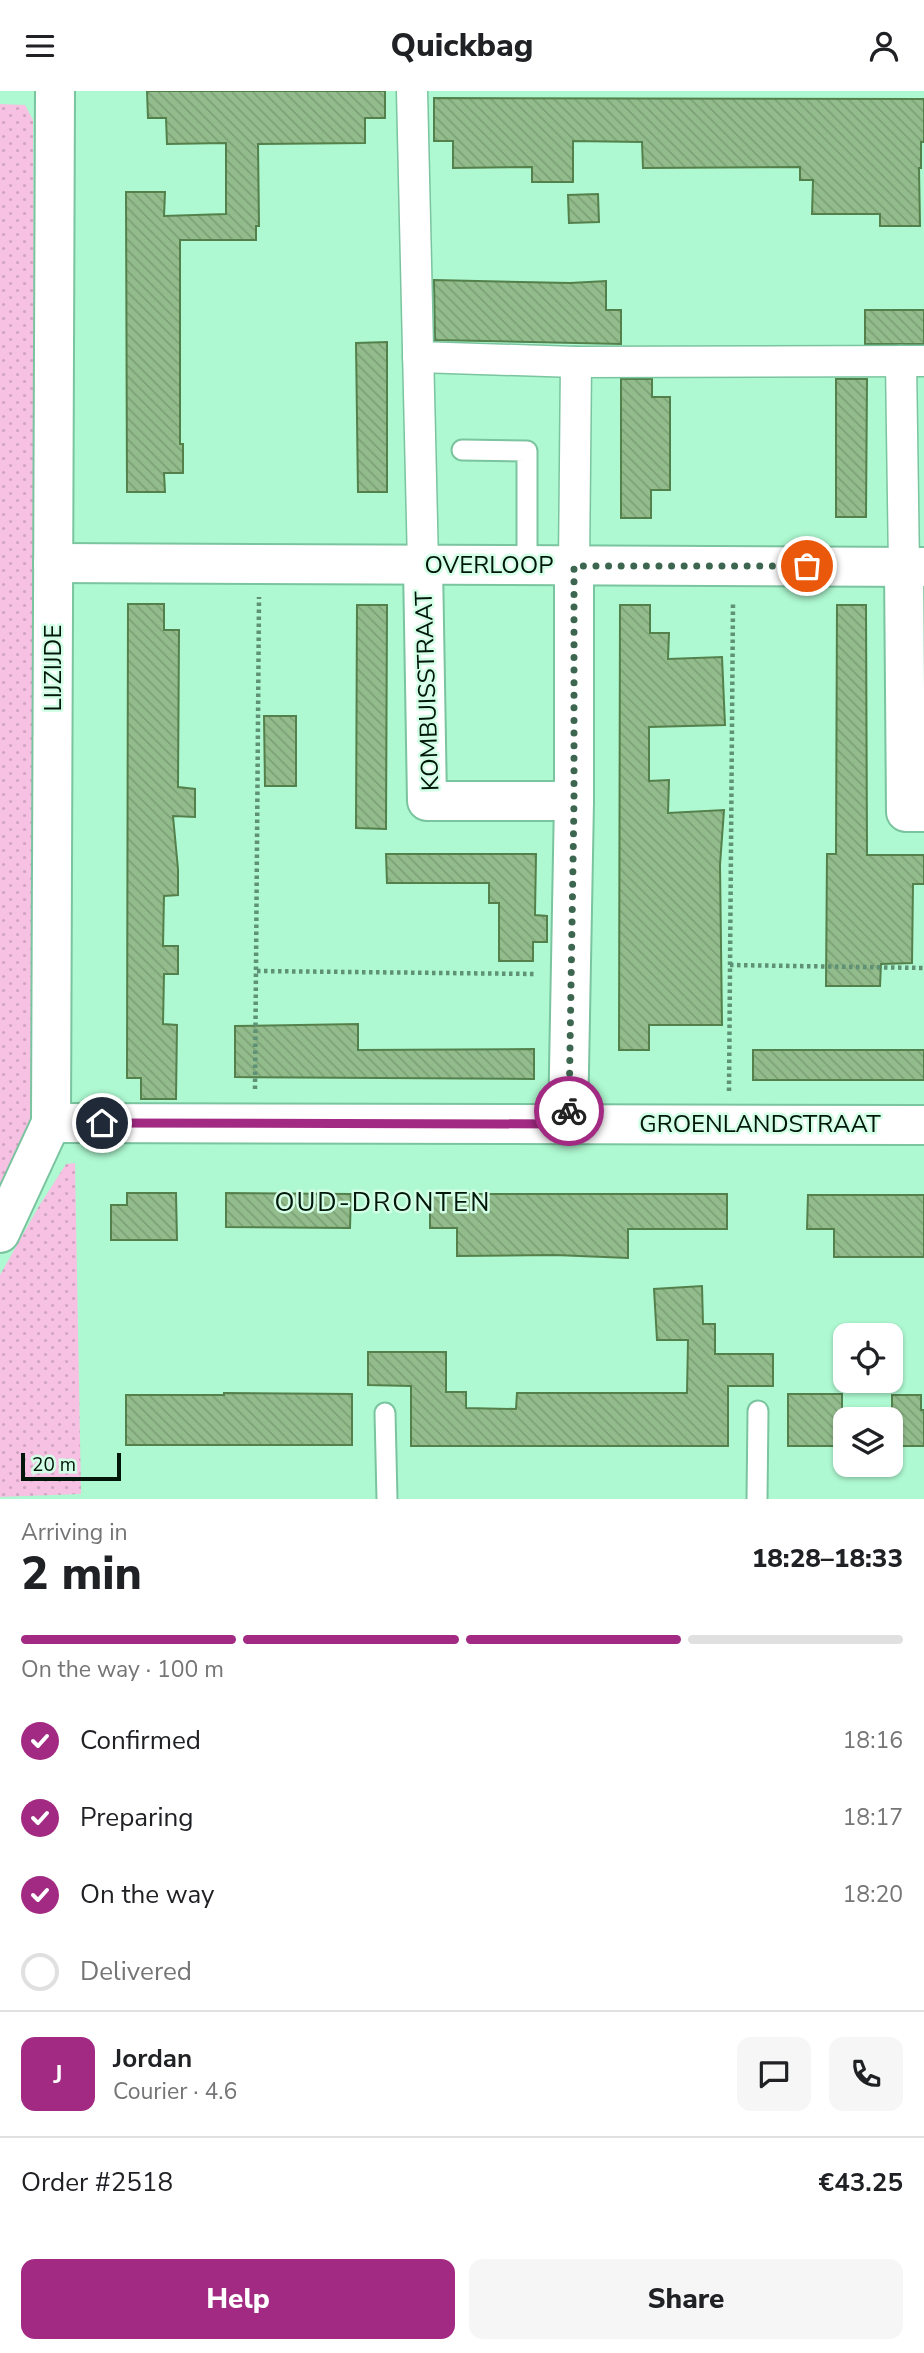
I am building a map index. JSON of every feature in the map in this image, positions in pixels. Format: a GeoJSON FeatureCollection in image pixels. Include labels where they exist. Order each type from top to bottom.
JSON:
{"type":"FeatureCollection","features":[{"type":"Feature","properties":{"kind":"street","name":"LIJZIJDE"},"geometry":{"type":"LineString","coordinates":[[0,1233],[51,1123],[55,91]]}},
{"type":"Feature","properties":{"kind":"street"},"geometry":{"type":"LineString","coordinates":[[412,91],[423,565]]}},
{"type":"Feature","properties":{"kind":"street"},"geometry":{"type":"LineString","coordinates":[[418,357],[576,362],[913,361],[914,567],[906,812],[924,812]]}},
{"type":"Feature","properties":{"kind":"street"},"geometry":{"type":"LineString","coordinates":[[568,1124],[574,801],[576,362]]}},
{"type":"Feature","properties":{"kind":"street","name":"OVERLOOP"},"geometry":{"type":"LineString","coordinates":[[53,563],[914,567]]}},
{"type":"Feature","properties":{"kind":"street","name":"KOMBUISSTRAAT"},"geometry":{"type":"LineString","coordinates":[[423,565],[428,801],[574,801]]}},
{"type":"Feature","properties":{"kind":"street","name":"GROENLANDSTRAAT"},"geometry":{"type":"LineString","coordinates":[[51,1123],[924,1125]]}},
{"type":"Feature","properties":{"kind":"lane"},"geometry":{"type":"LineString","coordinates":[[462,450],[527,451],[527,565]]}},
{"type":"Feature","properties":{"kind":"lane"},"geometry":{"type":"LineString","coordinates":[[757,1499],[758,1411]]}},
{"type":"Feature","properties":{"kind":"lane"},"geometry":{"type":"LineString","coordinates":[[385,1413],[387,1499]]}},
{"type":"Feature","properties":{"kind":"path"},"geometry":{"type":"LineString","coordinates":[[255,1123],[260,565]]}},
{"type":"Feature","properties":{"kind":"path"},"geometry":{"type":"LineString","coordinates":[[729,1124],[733,567]]}},
{"type":"Feature","properties":{"kind":"path"},"geometry":{"type":"LineString","coordinates":[[730,965],[924,968]]}},
{"type":"Feature","properties":{"kind":"path"},"geometry":{"type":"LineString","coordinates":[[256,971],[571,974]]}},
{"type":"Feature","properties":{"kind":"shaded area"},"geometry":{"type":"Polygon","coordinates":[[[0,104],[25,105],[33,120],[38,1129],[0,1188],[0,104]]]}},
{"type":"Feature","properties":{"kind":"shaded area"},"geometry":{"type":"Polygon","coordinates":[[[75,1163],[81,1494],[0,1497],[0,1275],[66,1164],[75,1163]]]}},
{"type":"Feature","properties":{"kind":"building"},"geometry":{"type":"Polygon","coordinates":[[[147,91],[385,91],[385,118],[365,118],[365,143],[258,144],[259,226],[256,226],[256,240],[180,240],[180,444],[183,444],[183,473],[164,473],[165,492],[127,492],[126,192],[165,192],[164,216],[226,214],[226,143],[167,144],[166,118],[148,118],[147,91]]]}},
{"type":"Feature","properties":{"kind":"building"},"geometry":{"type":"Polygon","coordinates":[[[434,98],[924,99],[924,142],[921,142],[919,168],[920,226],[880,226],[880,214],[812,214],[813,180],[800,180],[800,167],[643,168],[642,142],[573,141],[573,182],[532,182],[532,167],[453,168],[453,141],[434,141],[434,98]]]}},
{"type":"Feature","properties":{"kind":"building"},"geometry":{"type":"Polygon","coordinates":[[[598,194],[599,222],[569,223],[568,195],[598,194]]]}},
{"type":"Feature","properties":{"kind":"building"},"geometry":{"type":"Polygon","coordinates":[[[434,280],[570,283],[606,281],[606,310],[621,310],[621,344],[435,340],[434,280]]]}},
{"type":"Feature","properties":{"kind":"building"},"geometry":{"type":"Polygon","coordinates":[[[865,310],[924,310],[924,344],[865,344],[865,310]]]}},
{"type":"Feature","properties":{"kind":"building"},"geometry":{"type":"Polygon","coordinates":[[[387,342],[387,492],[358,492],[356,343],[387,342]]]}},
{"type":"Feature","properties":{"kind":"building"},"geometry":{"type":"Polygon","coordinates":[[[621,379],[652,379],[652,397],[670,397],[670,490],[651,490],[651,518],[621,518],[621,379]]]}},
{"type":"Feature","properties":{"kind":"building"},"geometry":{"type":"Polygon","coordinates":[[[836,379],[867,379],[866,517],[836,517],[836,379]]]}},
{"type":"Feature","properties":{"kind":"building"},"geometry":{"type":"Polygon","coordinates":[[[128,604],[164,604],[164,630],[179,630],[178,787],[195,789],[195,817],[173,816],[178,895],[164,896],[163,946],[178,946],[178,974],[164,974],[163,1024],[177,1025],[176,1099],[141,1099],[141,1078],[127,1078],[128,604]]]}},
{"type":"Feature","properties":{"kind":"building"},"geometry":{"type":"Polygon","coordinates":[[[357,605],[387,605],[386,829],[356,828],[357,605]]]}},
{"type":"Feature","properties":{"kind":"building"},"geometry":{"type":"Polygon","coordinates":[[[620,605],[650,605],[650,633],[669,633],[668,659],[722,657],[725,725],[649,727],[649,781],[669,780],[668,813],[724,810],[720,865],[722,1025],[649,1025],[649,1050],[619,1050],[620,605]]]}},
{"type":"Feature","properties":{"kind":"building"},"geometry":{"type":"Polygon","coordinates":[[[837,605],[866,605],[867,855],[924,855],[924,884],[913,884],[912,963],[881,964],[880,986],[826,986],[827,854],[836,854],[837,605]]]}},
{"type":"Feature","properties":{"kind":"building"},"geometry":{"type":"Polygon","coordinates":[[[264,716],[296,716],[296,786],[265,786],[264,716]]]}},
{"type":"Feature","properties":{"kind":"building"},"geometry":{"type":"Polygon","coordinates":[[[386,854],[536,854],[535,915],[547,916],[547,942],[533,942],[533,961],[499,961],[499,903],[489,903],[489,883],[387,883],[386,854]]]}},
{"type":"Feature","properties":{"kind":"building"},"geometry":{"type":"Polygon","coordinates":[[[358,1024],[358,1050],[534,1049],[534,1079],[235,1077],[235,1026],[358,1024]]]}},
{"type":"Feature","properties":{"kind":"building"},"geometry":{"type":"Polygon","coordinates":[[[753,1050],[924,1050],[924,1080],[753,1080],[753,1050]]]}},
{"type":"Feature","properties":{"kind":"building"},"geometry":{"type":"Polygon","coordinates":[[[127,1193],[176,1193],[177,1240],[111,1240],[111,1205],[127,1205],[127,1193]]]}},
{"type":"Feature","properties":{"kind":"building"},"geometry":{"type":"Polygon","coordinates":[[[226,1193],[351,1194],[350,1228],[226,1227],[226,1193]]]}},
{"type":"Feature","properties":{"kind":"building"},"geometry":{"type":"Polygon","coordinates":[[[430,1194],[727,1194],[727,1229],[628,1229],[628,1258],[555,1255],[457,1256],[457,1228],[430,1228],[430,1194]]]}},
{"type":"Feature","properties":{"kind":"building"},"geometry":{"type":"Polygon","coordinates":[[[808,1195],[924,1195],[924,1257],[834,1257],[834,1229],[807,1229],[808,1195]]]}},
{"type":"Feature","properties":{"kind":"building"},"geometry":{"type":"Polygon","coordinates":[[[702,1286],[703,1324],[715,1324],[715,1354],[773,1354],[773,1386],[728,1386],[728,1446],[411,1446],[411,1386],[368,1385],[368,1352],[446,1352],[446,1392],[466,1392],[466,1408],[516,1409],[517,1393],[687,1393],[688,1340],[657,1340],[654,1289],[702,1286]]]}},
{"type":"Feature","properties":{"kind":"building"},"geometry":{"type":"Polygon","coordinates":[[[352,1394],[352,1445],[126,1445],[126,1395],[352,1394]]]}},
{"type":"Feature","properties":{"kind":"building"},"geometry":{"type":"Polygon","coordinates":[[[788,1394],[842,1394],[842,1407],[833,1407],[833,1446],[788,1446],[788,1394]]]}},
{"type":"Feature","properties":{"kind":"building"},"geometry":{"type":"Polygon","coordinates":[[[892,1395],[921,1395],[921,1410],[924,1410],[924,1446],[903,1446],[903,1407],[892,1407],[892,1395]]]}},
{"type":"Feature","properties":{"kind":"way so far"},"geometry":{"type":"LineString","coordinates":[[569,1111],[574,801],[574,566],[807,566]]}},
{"type":"Feature","properties":{"kind":"district","name":"OUD-DRONTEN"},"geometry":{"type":"Point","coordinates":[383,1202]}},
{"type":"Feature","properties":{"kind":"route"},"geometry":{"type":"LineString","coordinates":[[102,1123],[568,1124],[569,1111]]}}]}
